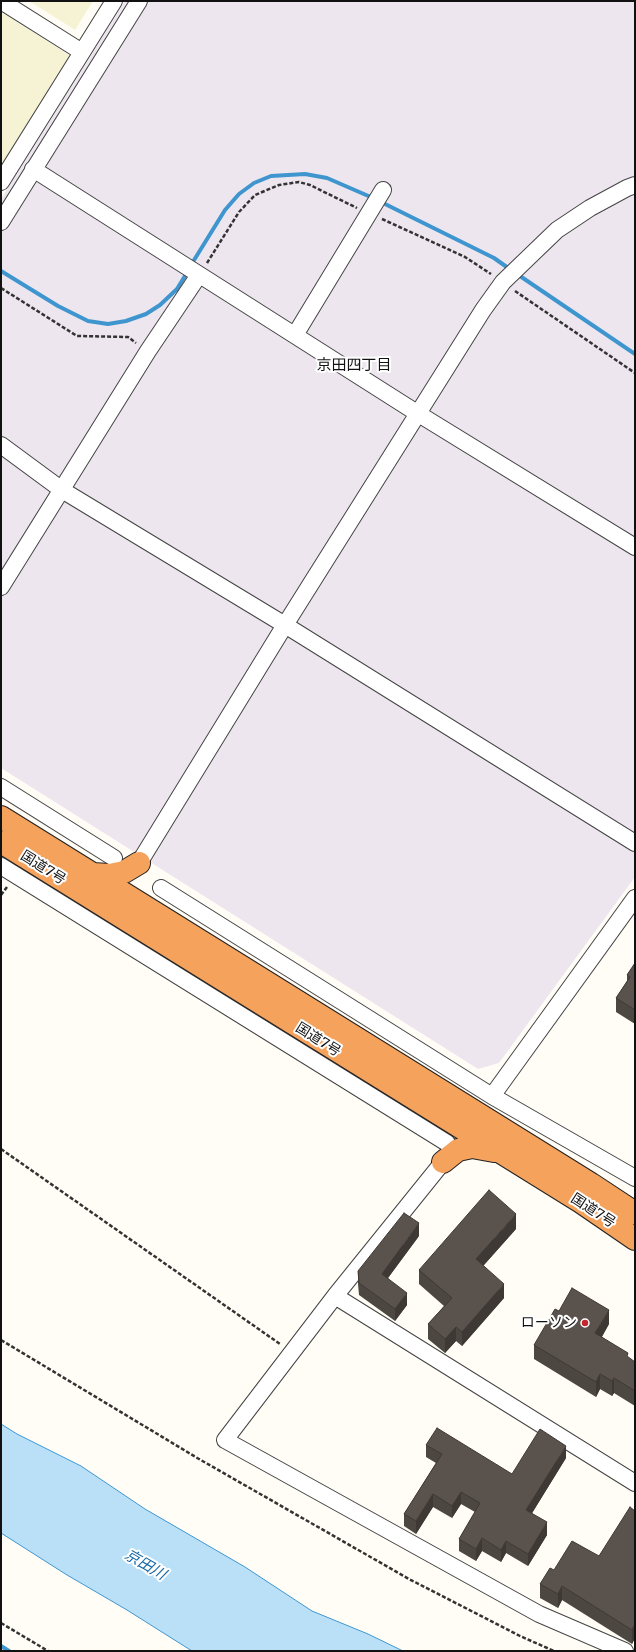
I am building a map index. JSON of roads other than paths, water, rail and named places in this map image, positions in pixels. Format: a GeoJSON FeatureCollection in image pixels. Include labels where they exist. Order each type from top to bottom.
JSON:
{"type":"FeatureCollection","features":[{"type":"Feature","properties":{"kind":"highway","name":"国道7号"},"geometry":{"type":"LineString","coordinates":[[1,817],[591,1184],[635,1213]]}},
{"type":"Feature","properties":{"kind":"highway","name":"国道7号"},"geometry":{"type":"LineString","coordinates":[[1,842],[581,1202],[635,1239]]}},
{"type":"Feature","properties":{"kind":"highway"},"geometry":{"type":"LineString","coordinates":[[92,874],[117,874],[124,872],[139,863]]}},
{"type":"Feature","properties":{"kind":"highway"},"geometry":{"type":"LineString","coordinates":[[139,863],[135,881],[138,893],[149,908]]}},
{"type":"Feature","properties":{"kind":"highway"},"geometry":{"type":"LineString","coordinates":[[435,1112],[444,1128],[445,1152],[472,1147],[497,1151]]}},
{"type":"Feature","properties":{"kind":"street"},"geometry":{"type":"LineString","coordinates":[[1,1],[82,52]]}},
{"type":"Feature","properties":{"kind":"street"},"geometry":{"type":"LineString","coordinates":[[1,182],[114,1]]}},
{"type":"Feature","properties":{"kind":"street"},"geometry":{"type":"LineString","coordinates":[[1,222],[139,1]]}},
{"type":"Feature","properties":{"kind":"street"},"geometry":{"type":"LineString","coordinates":[[33,169],[417,413],[635,547]]}},
{"type":"Feature","properties":{"kind":"street"},"geometry":{"type":"LineString","coordinates":[[139,863],[417,413],[502,282],[557,230],[590,208],[635,185]]}},
{"type":"Feature","properties":{"kind":"street"},"geometry":{"type":"LineString","coordinates":[[295,335],[383,190]]}},
{"type":"Feature","properties":{"kind":"street"},"geometry":{"type":"LineString","coordinates":[[1,587],[148,351],[199,275]]}},
{"type":"Feature","properties":{"kind":"street"},"geometry":{"type":"LineString","coordinates":[[1,445],[62,490],[285,625],[635,843]]}},
{"type":"Feature","properties":{"kind":"street"},"geometry":{"type":"LineString","coordinates":[[1,787],[114,858]]}},
{"type":"Feature","properties":{"kind":"street"},"geometry":{"type":"LineString","coordinates":[[1,866],[445,1152],[225,1440],[540,1614],[625,1651]]}},
{"type":"Feature","properties":{"kind":"street"},"geometry":{"type":"LineString","coordinates":[[161,888],[492,1096],[635,1178]]}},
{"type":"Feature","properties":{"kind":"street"},"geometry":{"type":"LineString","coordinates":[[492,1096],[635,898]]}},
{"type":"Feature","properties":{"kind":"street"},"geometry":{"type":"LineString","coordinates":[[335,1296],[635,1482]]}},
{"type":"Feature","properties":{"kind":"water","name":"京田川"},"geometry":{"type":"Polygon","coordinates":[[[1,1424],[17,1434],[81,1466],[145,1509],[245,1567],[312,1611],[368,1634],[403,1651],[192,1651],[1,1533],[1,1424]]]}},
{"type":"Feature","properties":{"kind":"waterway"},"geometry":{"type":"LineString","coordinates":[[191,265],[225,210],[239,194],[254,183],[271,176],[305,174],[327,178],[373,198]]}},
{"type":"Feature","properties":{"kind":"waterway"},"geometry":{"type":"LineString","coordinates":[[379,201],[494,258],[511,270]]}},
{"type":"Feature","properties":{"kind":"waterway"},"geometry":{"type":"LineString","coordinates":[[1,271],[58,306],[88,321],[108,324],[126,321],[146,314],[160,305],[177,289],[188,271]]}},
{"type":"Feature","properties":{"kind":"waterway"},"geometry":{"type":"LineString","coordinates":[[517,274],[635,354]]}},
{"type":"Feature","properties":{"kind":"waterway"},"geometry":{"type":"LineString","coordinates":[[1,1646],[9,1651]]}},
{"type":"Feature","properties":{"kind":"place","name":"ローソン"},"geometry":{"type":"Point","coordinates":[585,1323]}},
{"type":"Feature","properties":{"kind":"district","name":"京田四丁目"},"geometry":{"type":"Point","coordinates":[354,366]}}]}
